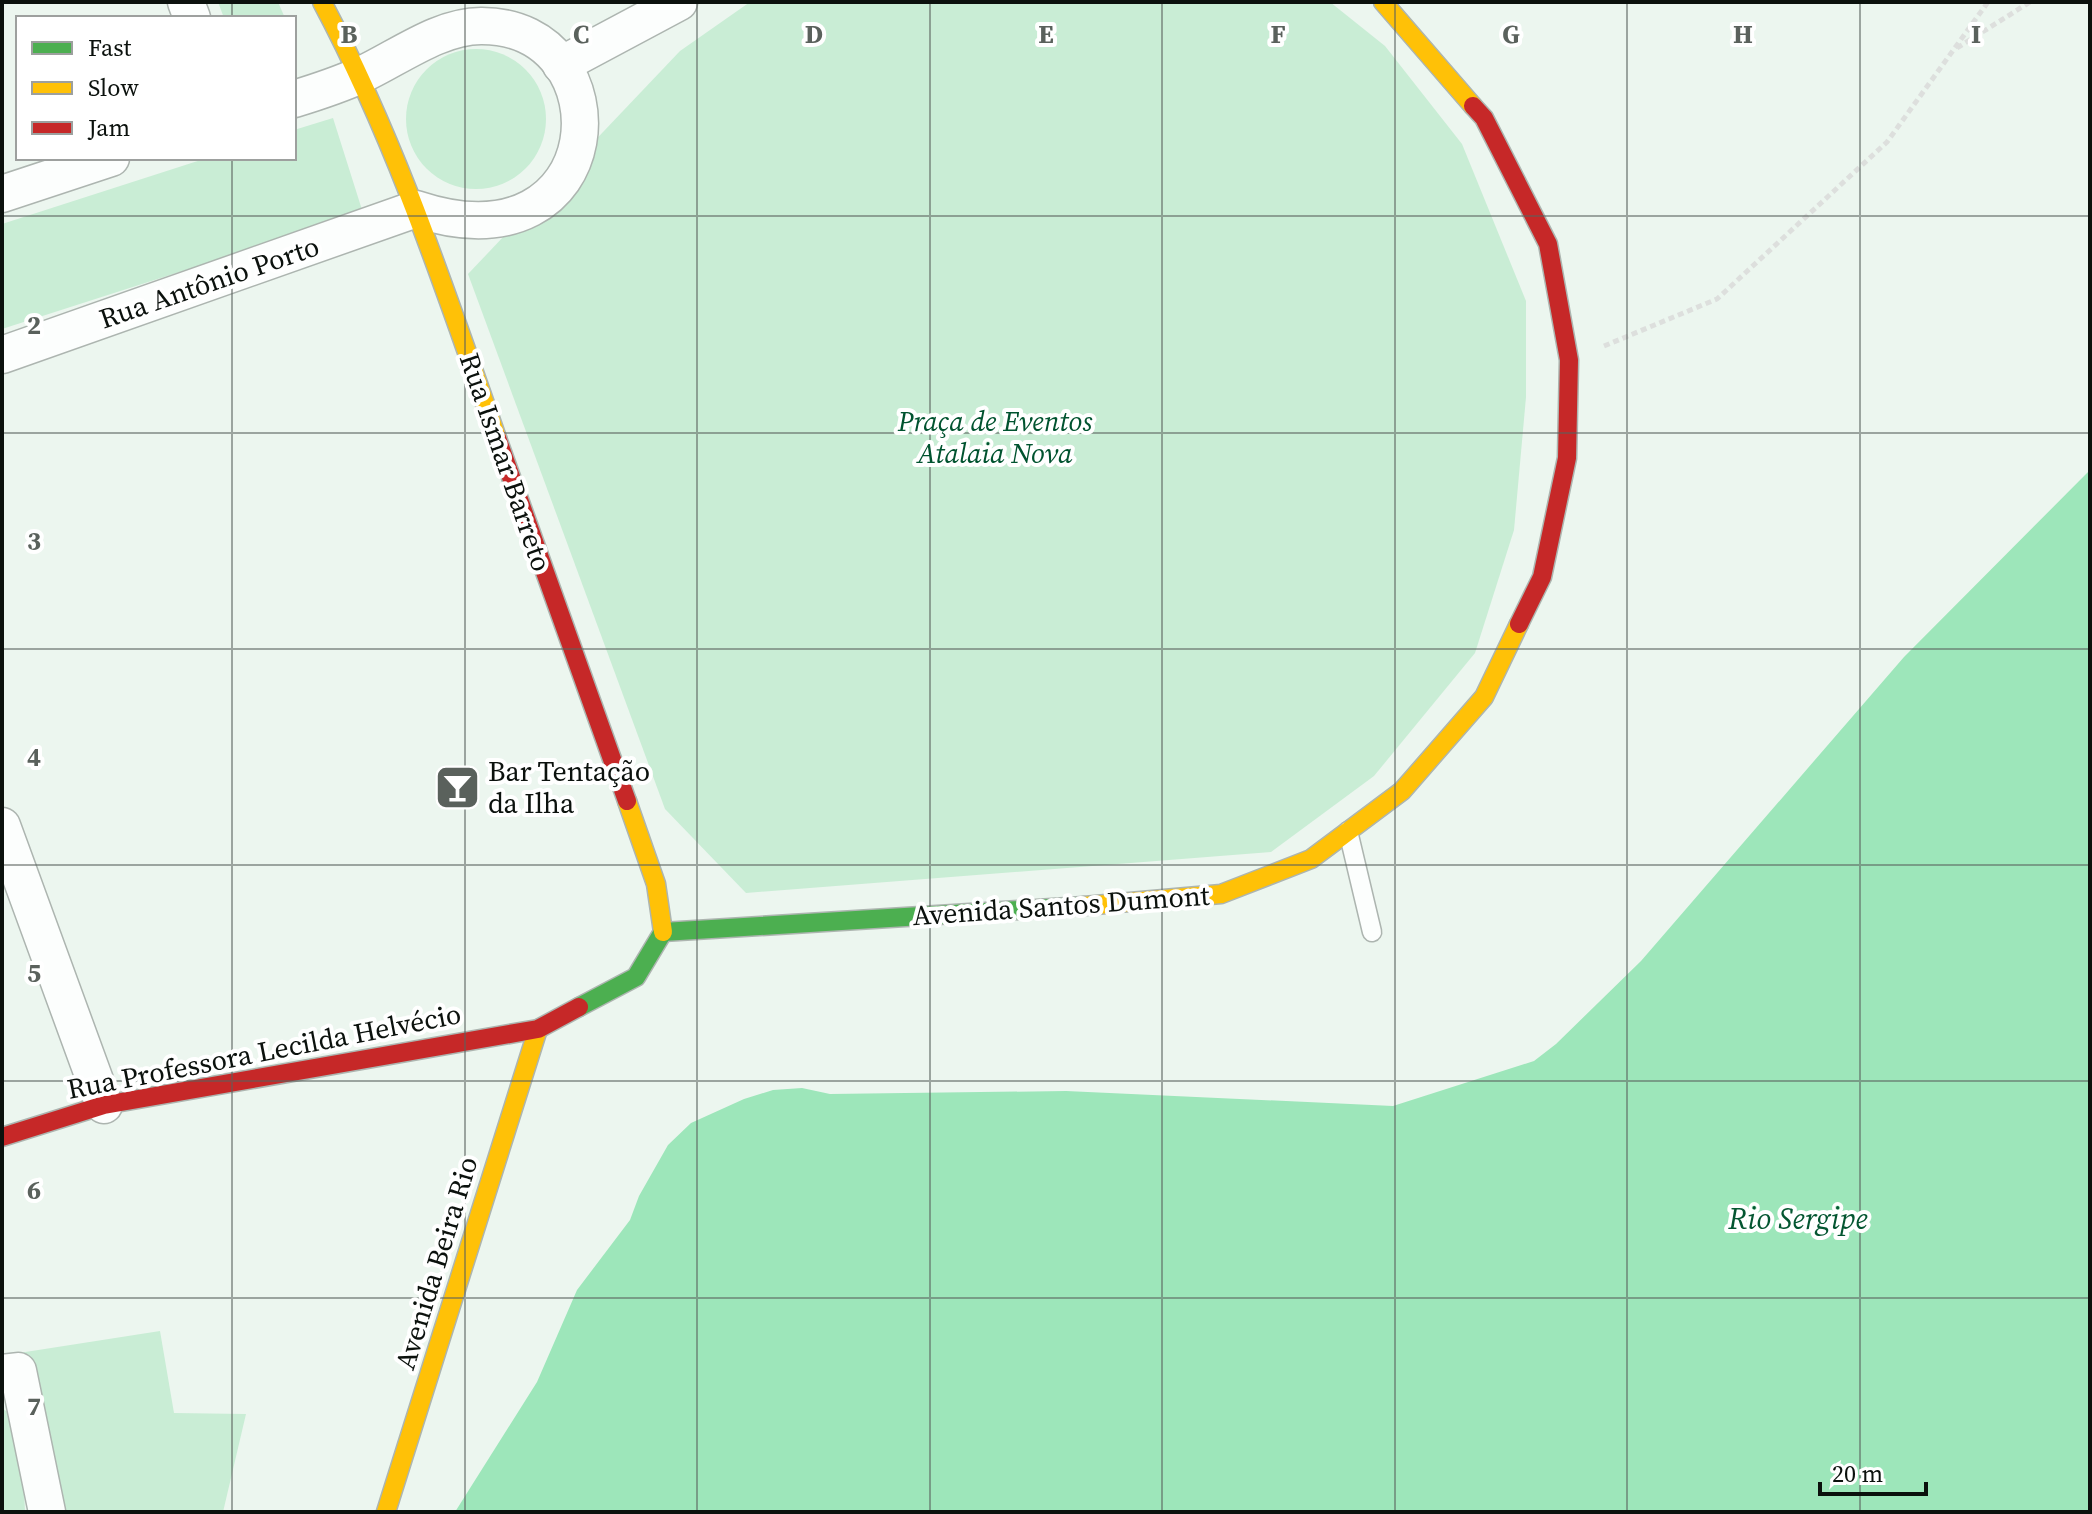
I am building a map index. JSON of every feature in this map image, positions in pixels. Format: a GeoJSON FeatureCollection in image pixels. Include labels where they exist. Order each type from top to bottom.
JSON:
{"type":"FeatureCollection","features":[{"type":"Feature","properties":{"kind":"street","name":"Rua Ismar Barreto"},"geometry":{"type":"LineString","coordinates":[[322,2],[361,75],[416,209],[656,884],[663,932]]}},
{"type":"Feature","properties":{"kind":"street"},"geometry":{"type":"LineString","coordinates":[[561,65],[679,2]]}},
{"type":"Feature","properties":{"kind":"street","name":"Avenida Santos Dumont"},"geometry":{"type":"LineString","coordinates":[[663,932],[1115,904],[1221,894],[1311,859],[1402,791],[1484,697],[1542,577],[1567,458],[1569,360],[1548,244],[1484,118],[1383,2]]}},
{"type":"Feature","properties":{"kind":"street"},"geometry":{"type":"LineString","coordinates":[[296,98],[361,75],[449,32],[480,26],[511,30],[539,43],[561,65],[577,93],[581,126],[576,158],[559,186],[535,208],[505,220],[472,221],[416,209]]}},
{"type":"Feature","properties":{"kind":"street"},"geometry":{"type":"LineString","coordinates":[[2,194],[105,160]]}},
{"type":"Feature","properties":{"kind":"street","name":"Rua Antônio Porto"},"geometry":{"type":"LineString","coordinates":[[2,355],[416,209]]}},
{"type":"Feature","properties":{"kind":"street"},"geometry":{"type":"LineString","coordinates":[[2,826],[104,1105]]}},
{"type":"Feature","properties":{"kind":"street","name":"Rua Professora Lecilda Helvécio"},"geometry":{"type":"LineString","coordinates":[[2,1137],[104,1105],[538,1029],[636,977],[663,932]]}},
{"type":"Feature","properties":{"kind":"street","name":"Avenida Beira Rio"},"geometry":{"type":"LineString","coordinates":[[386,1512],[538,1029]]}},
{"type":"Feature","properties":{"kind":"street"},"geometry":{"type":"LineString","coordinates":[[2,1373],[18,1371],[47,1512]]}},
{"type":"Feature","properties":{"kind":"lane"},"geometry":{"type":"LineString","coordinates":[[1348,831],[1372,932]]}},
{"type":"Feature","properties":{"kind":"path"},"geometry":{"type":"LineString","coordinates":[[1569,360],[1717,299],[1887,142],[1988,2]]}},
{"type":"Feature","properties":{"kind":"path"},"geometry":{"type":"LineString","coordinates":[[1953,50],[2030,2]]}},
{"type":"Feature","properties":{"kind":"green space"},"geometry":{"type":"Polygon","coordinates":[[[218,2],[278,2],[284,16],[223,16],[218,2]]]}},
{"type":"Feature","properties":{"kind":"green space","name":"Praça de Eventos Atalaia Nova"},"geometry":{"type":"Polygon","coordinates":[[[750,2],[1330,2],[1385,46],[1462,144],[1526,301],[1526,397],[1514,530],[1475,653],[1374,776],[1271,852],[746,893],[665,809],[468,274],[680,51],[750,2]]]}},
{"type":"Feature","properties":{"kind":"green space"},"geometry":{"type":"Polygon","coordinates":[[[476,49],[503,55],[525,70],[540,92],[546,119],[540,146],[525,168],[503,183],[476,189],[449,183],[427,168],[412,146],[406,119],[412,92],[427,70],[449,55],[476,49]]]}},
{"type":"Feature","properties":{"kind":"green space"},"geometry":{"type":"Polygon","coordinates":[[[333,118],[363,213],[2,329],[2,224],[201,160],[296,160],[296,129],[333,118]]]}},
{"type":"Feature","properties":{"kind":"green space"},"geometry":{"type":"Polygon","coordinates":[[[160,1331],[174,1413],[246,1414],[223,1512],[64,1512],[19,1353],[160,1331]]]}},
{"type":"Feature","properties":{"kind":"green space"},"geometry":{"type":"Polygon","coordinates":[[[2,1408],[21,1422],[25,1512],[2,1512],[2,1408]]]}},
{"type":"Feature","properties":{"kind":"water","name":"Rio Sergipe"},"geometry":{"type":"Polygon","coordinates":[[[2090,470],[2090,1512],[455,1512],[537,1382],[577,1290],[630,1220],[639,1196],[668,1145],[691,1123],[744,1099],[773,1090],[802,1088],[830,1094],[1066,1091],[1393,1106],[1534,1061],[1556,1044],[1641,961],[1904,657],[2090,470]]]}},
{"type":"Feature","properties":{"kind":"traffic: fast"},"geometry":{"type":"LineString","coordinates":[[663,932],[1084,906]]}},
{"type":"Feature","properties":{"kind":"traffic: fast"},"geometry":{"type":"LineString","coordinates":[[579,1007],[636,977],[663,932]]}},
{"type":"Feature","properties":{"kind":"traffic: slow"},"geometry":{"type":"LineString","coordinates":[[322,2],[396,162],[497,438]]}},
{"type":"Feature","properties":{"kind":"traffic: slow"},"geometry":{"type":"LineString","coordinates":[[1383,2],[1473,106]]}},
{"type":"Feature","properties":{"kind":"traffic: slow"},"geometry":{"type":"LineString","coordinates":[[1084,906],[1221,894],[1311,859],[1402,791],[1484,697],[1519,624]]}},
{"type":"Feature","properties":{"kind":"traffic: slow"},"geometry":{"type":"LineString","coordinates":[[627,801],[656,884],[663,932]]}},
{"type":"Feature","properties":{"kind":"traffic: slow"},"geometry":{"type":"LineString","coordinates":[[386,1512],[538,1029]]}},
{"type":"Feature","properties":{"kind":"traffic: jam"},"geometry":{"type":"LineString","coordinates":[[1473,106],[1484,118],[1548,244],[1569,360],[1567,458],[1542,577],[1519,624]]}},
{"type":"Feature","properties":{"kind":"traffic: jam"},"geometry":{"type":"LineString","coordinates":[[497,438],[627,801]]}},
{"type":"Feature","properties":{"kind":"traffic: jam"},"geometry":{"type":"LineString","coordinates":[[2,1137],[104,1105],[538,1029],[579,1007]]}},
{"type":"Feature","properties":{"kind":"place","name":"Bar Tentação da Ilha"},"geometry":{"type":"Point","coordinates":[457,787]}}]}
